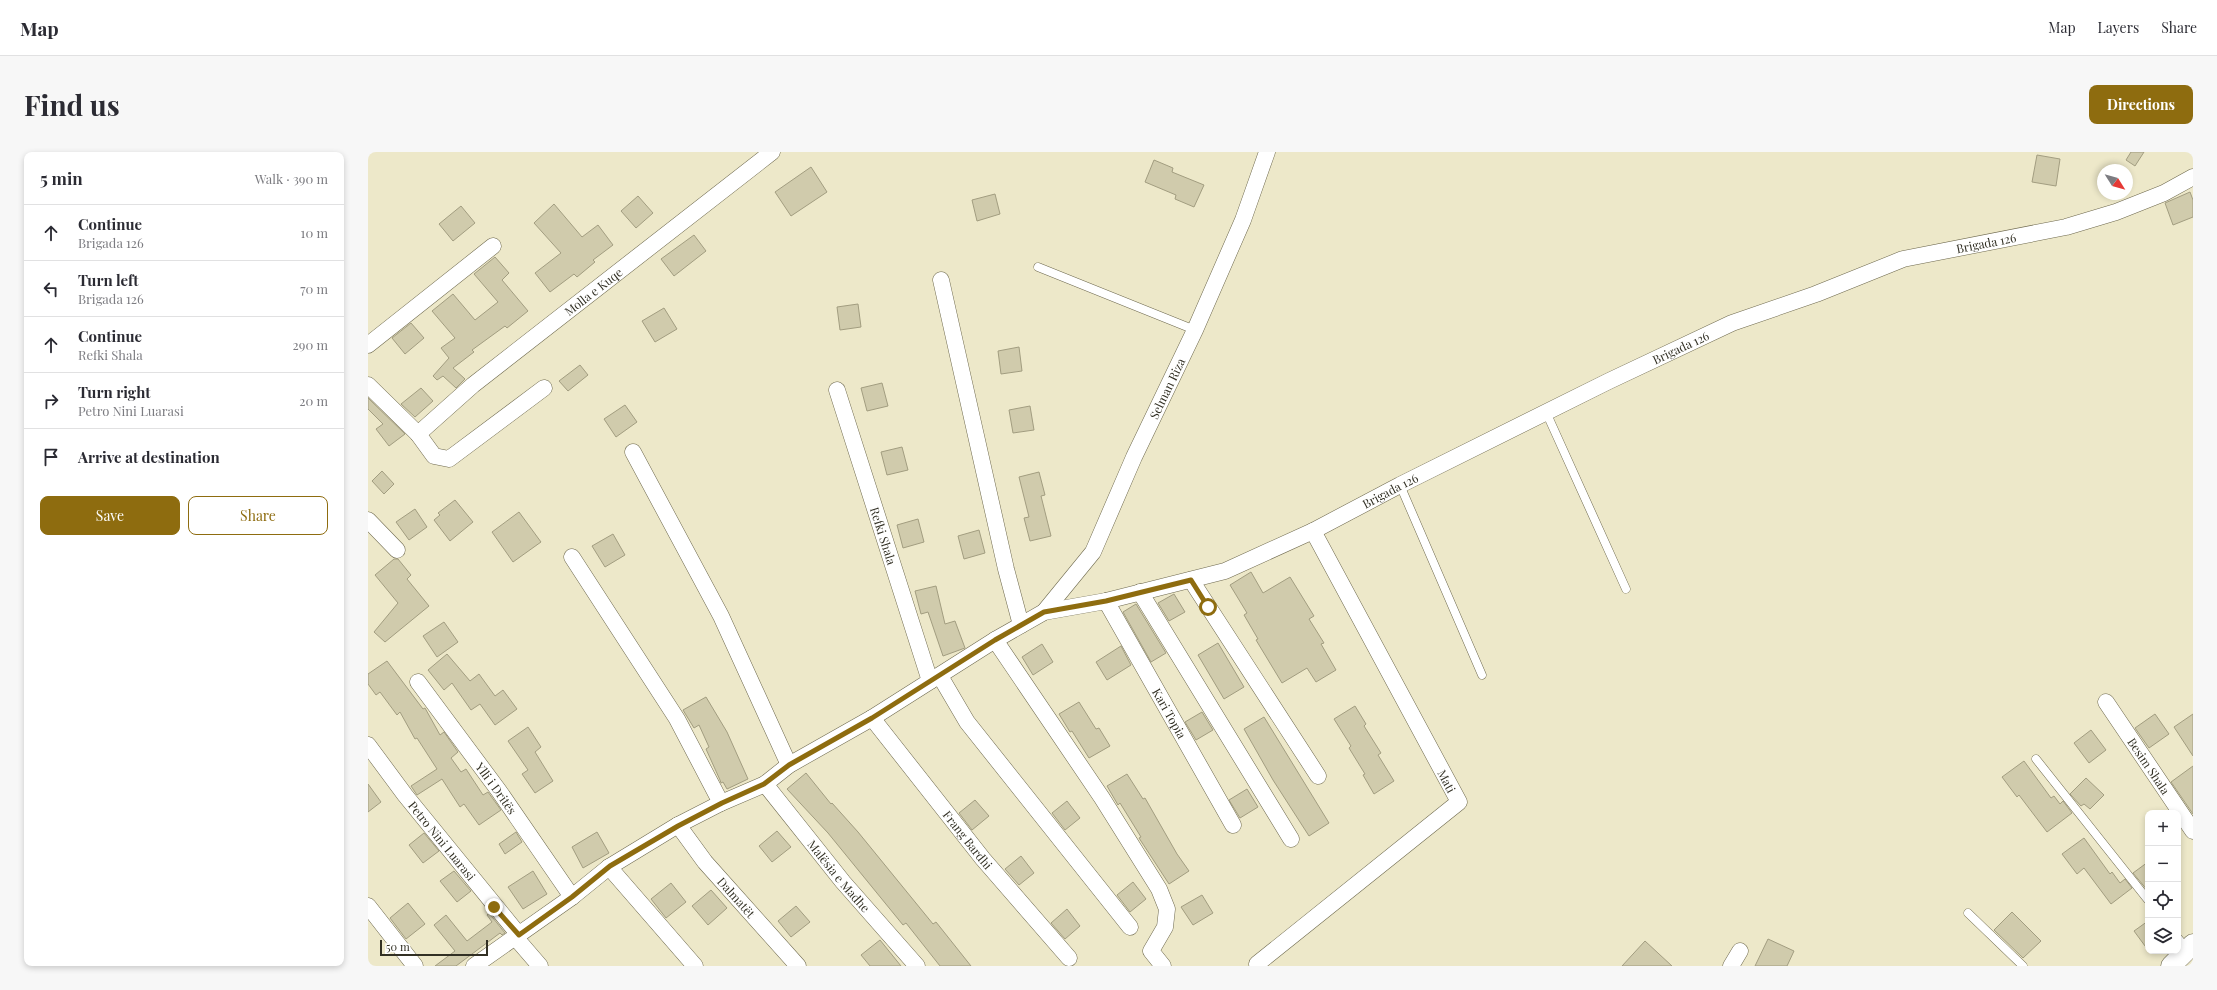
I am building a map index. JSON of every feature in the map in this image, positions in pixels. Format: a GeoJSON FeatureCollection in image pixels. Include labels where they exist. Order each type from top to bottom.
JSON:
{"type":"FeatureCollection","features":[{"type":"Feature","properties":{"kind":"street","name":"Molla e Kuqe"},"geometry":{"type":"LineString","coordinates":[[418,434],[473,385],[772,152]]}},
{"type":"Feature","properties":{"kind":"street","name":"Selman Riza"},"geometry":{"type":"LineString","coordinates":[[1044,612],[1093,552],[1134,457],[1195,330],[1243,220],[1267,152]]}},
{"type":"Feature","properties":{"kind":"street","name":"Brigada 126"},"geometry":{"type":"LineString","coordinates":[[1044,612],[1106,601],[1225,571],[1313,531],[1400,485],[1546,412],[1732,322],[1816,294],[1903,259],[2066,227],[2116,212],[2164,193],[2193,177]]}},
{"type":"Feature","properties":{"kind":"street"},"geometry":{"type":"LineString","coordinates":[[368,346],[492,246]]}},
{"type":"Feature","properties":{"kind":"street"},"geometry":{"type":"LineString","coordinates":[[941,280],[1006,569],[1021,625]]}},
{"type":"Feature","properties":{"kind":"street"},"geometry":{"type":"LineString","coordinates":[[368,384],[418,434],[434,456],[449,459],[544,388]]}},
{"type":"Feature","properties":{"kind":"street","name":"Refki Shala"},"geometry":{"type":"LineString","coordinates":[[837,390],[935,678],[967,722],[1130,927]]}},
{"type":"Feature","properties":{"kind":"street"},"geometry":{"type":"LineString","coordinates":[[632,452],[721,616],[789,765]]}},
{"type":"Feature","properties":{"kind":"street"},"geometry":{"type":"LineString","coordinates":[[368,520],[397,550]]}},
{"type":"Feature","properties":{"kind":"street","name":"Mati"},"geometry":{"type":"LineString","coordinates":[[1257,964],[1459,802],[1313,531]]}},
{"type":"Feature","properties":{"kind":"street"},"geometry":{"type":"LineString","coordinates":[[572,557],[676,719],[722,803]]}},
{"type":"Feature","properties":{"kind":"street"},"geometry":{"type":"LineString","coordinates":[[1191,580],[1318,776]]}},
{"type":"Feature","properties":{"kind":"street"},"geometry":{"type":"LineString","coordinates":[[1140,592],[1291,839]]}},
{"type":"Feature","properties":{"kind":"street","name":"Kari Topia"},"geometry":{"type":"LineString","coordinates":[[1106,601],[1233,825]]}},
{"type":"Feature","properties":{"kind":"street"},"geometry":{"type":"LineString","coordinates":[[474,966],[572,897],[610,866],[678,826],[722,803],[764,784],[789,765],[872,718],[995,640],[1044,612]]}},
{"type":"Feature","properties":{"kind":"street"},"geometry":{"type":"LineString","coordinates":[[995,640],[1097,792],[1159,890],[1167,909],[1165,927],[1151,951],[1163,966]]}},
{"type":"Feature","properties":{"kind":"street","name":"Ylli i Dritës"},"geometry":{"type":"LineString","coordinates":[[418,682],[499,791],[572,897]]}},
{"type":"Feature","properties":{"kind":"street","name":"Besim Shala"},"geometry":{"type":"LineString","coordinates":[[2106,702],[2193,831]]}},
{"type":"Feature","properties":{"kind":"street","name":"Frang Bardhi"},"geometry":{"type":"LineString","coordinates":[[872,718],[983,859],[1069,958]]}},
{"type":"Feature","properties":{"kind":"street","name":"Petro Nini Luarasi"},"geometry":{"type":"LineString","coordinates":[[368,745],[405,795],[540,966]]}},
{"type":"Feature","properties":{"kind":"street","name":"Malësia e Madhe"},"geometry":{"type":"LineString","coordinates":[[764,784],[843,882],[917,966]]}},
{"type":"Feature","properties":{"kind":"street","name":"Dalmatët"},"geometry":{"type":"LineString","coordinates":[[678,826],[705,862],[798,966]]}},
{"type":"Feature","properties":{"kind":"street"},"geometry":{"type":"LineString","coordinates":[[610,866],[695,966]]}},
{"type":"Feature","properties":{"kind":"street"},"geometry":{"type":"LineString","coordinates":[[368,906],[416,966]]}},
{"type":"Feature","properties":{"kind":"street"},"geometry":{"type":"LineString","coordinates":[[2171,966],[2186,944]]}},
{"type":"Feature","properties":{"kind":"street"},"geometry":{"type":"LineString","coordinates":[[1731,966],[1740,950]]}},
{"type":"Feature","properties":{"kind":"lane"},"geometry":{"type":"LineString","coordinates":[[1038,267],[1195,330]]}},
{"type":"Feature","properties":{"kind":"lane"},"geometry":{"type":"LineString","coordinates":[[1546,412],[1626,589]]}},
{"type":"Feature","properties":{"kind":"lane"},"geometry":{"type":"LineString","coordinates":[[1400,485],[1482,675]]}},
{"type":"Feature","properties":{"kind":"lane"},"geometry":{"type":"LineString","coordinates":[[2036,759],[2145,896]]}},
{"type":"Feature","properties":{"kind":"lane"},"geometry":{"type":"LineString","coordinates":[[1968,913],[2023,966]]}},
{"type":"Feature","properties":{"kind":"building"},"geometry":{"type":"Polygon","coordinates":[[[2131,152],[2144,152],[2135,166],[2126,160],[2131,152]]]}},
{"type":"Feature","properties":{"kind":"building"},"geometry":{"type":"Polygon","coordinates":[[[2037,155],[2060,159],[2056,186],[2032,182],[2037,155]]]}},
{"type":"Feature","properties":{"kind":"building"},"geometry":{"type":"Polygon","coordinates":[[[1154,160],[1173,168],[1172,172],[1204,185],[1194,207],[1175,199],[1176,195],[1145,182],[1154,160]]]}},
{"type":"Feature","properties":{"kind":"building"},"geometry":{"type":"Polygon","coordinates":[[[811,167],[827,192],[791,216],[775,192],[811,167]]]}},
{"type":"Feature","properties":{"kind":"building"},"geometry":{"type":"Polygon","coordinates":[[[2190,192],[2193,200],[2193,217],[2173,225],[2165,203],[2190,192]]]}},
{"type":"Feature","properties":{"kind":"building"},"geometry":{"type":"Polygon","coordinates":[[[995,194],[1000,214],[977,221],[972,200],[995,194]]]}},
{"type":"Feature","properties":{"kind":"building"},"geometry":{"type":"Polygon","coordinates":[[[638,196],[653,213],[636,228],[621,211],[638,196]]]}},
{"type":"Feature","properties":{"kind":"building"},"geometry":{"type":"Polygon","coordinates":[[[554,204],[582,237],[598,225],[613,245],[593,260],[595,262],[577,277],[574,274],[550,292],[535,273],[561,253],[534,223],[554,204]]]}},
{"type":"Feature","properties":{"kind":"building"},"geometry":{"type":"Polygon","coordinates":[[[461,206],[475,223],[453,241],[439,224],[461,206]]]}},
{"type":"Feature","properties":{"kind":"building"},"geometry":{"type":"Polygon","coordinates":[[[694,235],[706,251],[674,276],[661,259],[694,235]]]}},
{"type":"Feature","properties":{"kind":"building"},"geometry":{"type":"Polygon","coordinates":[[[495,257],[509,273],[502,280],[528,311],[507,328],[505,326],[472,350],[474,352],[453,368],[465,379],[456,388],[443,376],[437,380],[433,376],[449,358],[441,348],[455,338],[432,311],[453,294],[475,320],[498,302],[474,274],[495,257]]]}},
{"type":"Feature","properties":{"kind":"building"},"geometry":{"type":"Polygon","coordinates":[[[858,304],[861,327],[840,330],[837,307],[858,304]]]}},
{"type":"Feature","properties":{"kind":"building"},"geometry":{"type":"Polygon","coordinates":[[[664,308],[677,329],[655,342],[642,321],[664,308]]]}},
{"type":"Feature","properties":{"kind":"building"},"geometry":{"type":"Polygon","coordinates":[[[411,323],[424,338],[405,354],[392,338],[411,323]]]}},
{"type":"Feature","properties":{"kind":"building"},"geometry":{"type":"Polygon","coordinates":[[[1019,347],[1022,371],[1001,374],[998,351],[1019,347]]]}},
{"type":"Feature","properties":{"kind":"building"},"geometry":{"type":"Polygon","coordinates":[[[580,365],[588,375],[568,391],[559,381],[580,365]]]}},
{"type":"Feature","properties":{"kind":"building"},"geometry":{"type":"Polygon","coordinates":[[[882,383],[888,406],[867,411],[861,388],[882,383]]]}},
{"type":"Feature","properties":{"kind":"building"},"geometry":{"type":"Polygon","coordinates":[[[421,388],[433,401],[415,417],[401,404],[421,388]]]}},
{"type":"Feature","properties":{"kind":"building"},"geometry":{"type":"Polygon","coordinates":[[[368,398],[405,434],[389,446],[376,429],[383,424],[368,409],[368,398]]]}},
{"type":"Feature","properties":{"kind":"building"},"geometry":{"type":"Polygon","coordinates":[[[625,405],[637,422],[616,437],[604,419],[625,405]]]}},
{"type":"Feature","properties":{"kind":"building"},"geometry":{"type":"Polygon","coordinates":[[[1030,406],[1034,430],[1013,433],[1009,410],[1030,406]]]}},
{"type":"Feature","properties":{"kind":"building"},"geometry":{"type":"Polygon","coordinates":[[[902,447],[908,470],[887,475],[881,452],[902,447]]]}},
{"type":"Feature","properties":{"kind":"building"},"geometry":{"type":"Polygon","coordinates":[[[382,471],[394,484],[384,494],[372,481],[382,471]]]}},
{"type":"Feature","properties":{"kind":"building"},"geometry":{"type":"Polygon","coordinates":[[[1039,472],[1045,495],[1041,496],[1051,536],[1030,541],[1024,518],[1029,517],[1019,477],[1039,472]]]}},
{"type":"Feature","properties":{"kind":"building"},"geometry":{"type":"Polygon","coordinates":[[[455,500],[473,522],[450,541],[434,520],[440,515],[438,513],[455,500]]]}},
{"type":"Feature","properties":{"kind":"building"},"geometry":{"type":"Polygon","coordinates":[[[415,509],[427,527],[409,540],[396,522],[415,509]]]}},
{"type":"Feature","properties":{"kind":"building"},"geometry":{"type":"Polygon","coordinates":[[[519,512],[541,542],[513,562],[492,532],[519,512]]]}},
{"type":"Feature","properties":{"kind":"building"},"geometry":{"type":"Polygon","coordinates":[[[918,519],[924,542],[903,548],[897,525],[918,519]]]}},
{"type":"Feature","properties":{"kind":"building"},"geometry":{"type":"Polygon","coordinates":[[[979,530],[985,553],[964,559],[958,536],[979,530]]]}},
{"type":"Feature","properties":{"kind":"building"},"geometry":{"type":"Polygon","coordinates":[[[613,534],[625,555],[605,567],[592,546],[613,534]]]}},
{"type":"Feature","properties":{"kind":"building"},"geometry":{"type":"Polygon","coordinates":[[[394,559],[398,559],[411,575],[407,579],[429,606],[385,642],[374,632],[398,603],[375,575],[394,559]]]}},
{"type":"Feature","properties":{"kind":"building"},"geometry":{"type":"Polygon","coordinates":[[[1251,572],[1263,593],[1290,577],[1314,616],[1309,619],[1324,643],[1321,644],[1336,670],[1316,682],[1307,668],[1282,683],[1256,640],[1258,639],[1244,615],[1247,613],[1230,585],[1251,572]]]}},
{"type":"Feature","properties":{"kind":"building"},"geometry":{"type":"Polygon","coordinates":[[[936,586],[945,624],[955,621],[965,648],[943,656],[928,612],[921,614],[915,591],[936,586]]]}},
{"type":"Feature","properties":{"kind":"building"},"geometry":{"type":"Polygon","coordinates":[[[1174,594],[1185,612],[1169,621],[1158,603],[1174,594]]]}},
{"type":"Feature","properties":{"kind":"building"},"geometry":{"type":"Polygon","coordinates":[[[1136,604],[1166,653],[1151,662],[1123,612],[1136,604]]]}},
{"type":"Feature","properties":{"kind":"building"},"geometry":{"type":"Polygon","coordinates":[[[444,622],[458,642],[437,657],[423,636],[444,622]]]}},
{"type":"Feature","properties":{"kind":"building"},"geometry":{"type":"Polygon","coordinates":[[[1218,643],[1244,687],[1224,699],[1198,655],[1218,643]]]}},
{"type":"Feature","properties":{"kind":"building"},"geometry":{"type":"Polygon","coordinates":[[[1042,644],[1053,662],[1033,675],[1022,657],[1042,644]]]}},
{"type":"Feature","properties":{"kind":"building"},"geometry":{"type":"Polygon","coordinates":[[[1121,646],[1131,665],[1107,680],[1096,662],[1121,646]]]}},
{"type":"Feature","properties":{"kind":"building"},"geometry":{"type":"Polygon","coordinates":[[[447,654],[470,681],[479,674],[495,696],[503,690],[517,709],[495,725],[480,704],[471,710],[452,683],[444,690],[428,670],[447,654]]]}},
{"type":"Feature","properties":{"kind":"building"},"geometry":{"type":"Polygon","coordinates":[[[387,661],[423,709],[425,708],[440,735],[444,732],[458,752],[451,758],[461,772],[466,769],[483,795],[488,792],[501,810],[479,825],[464,804],[460,807],[442,779],[417,795],[411,786],[437,769],[417,738],[415,739],[400,712],[397,715],[380,692],[376,695],[368,684],[368,674],[387,661]]]}},
{"type":"Feature","properties":{"kind":"building"},"geometry":{"type":"Polygon","coordinates":[[[706,697],[727,732],[748,779],[727,789],[723,782],[721,783],[706,749],[709,747],[699,725],[694,728],[683,710],[706,697]]]}},
{"type":"Feature","properties":{"kind":"building"},"geometry":{"type":"Polygon","coordinates":[[[1079,702],[1096,729],[1099,728],[1110,746],[1089,758],[1059,714],[1079,702]]]}},
{"type":"Feature","properties":{"kind":"building"},"geometry":{"type":"Polygon","coordinates":[[[1355,706],[1366,724],[1364,726],[1381,753],[1378,755],[1394,781],[1374,794],[1363,775],[1365,774],[1349,748],[1351,746],[1334,719],[1355,706]]]}},
{"type":"Feature","properties":{"kind":"building"},"geometry":{"type":"Polygon","coordinates":[[[1202,712],[1213,730],[1196,740],[1185,722],[1202,712]]]}},
{"type":"Feature","properties":{"kind":"building"},"geometry":{"type":"Polygon","coordinates":[[[2155,714],[2169,734],[2149,748],[2135,728],[2155,714]]]}},
{"type":"Feature","properties":{"kind":"building"},"geometry":{"type":"Polygon","coordinates":[[[2193,714],[2193,756],[2174,727],[2193,714]]]}},
{"type":"Feature","properties":{"kind":"building"},"geometry":{"type":"Polygon","coordinates":[[[1264,717],[1329,823],[1309,836],[1273,780],[1244,729],[1264,717]]]}},
{"type":"Feature","properties":{"kind":"building"},"geometry":{"type":"Polygon","coordinates":[[[528,727],[541,747],[535,752],[553,781],[535,793],[522,774],[528,770],[508,741],[528,727]]]}},
{"type":"Feature","properties":{"kind":"building"},"geometry":{"type":"Polygon","coordinates":[[[2091,730],[2106,750],[2089,763],[2074,743],[2091,730]]]}},
{"type":"Feature","properties":{"kind":"building"},"geometry":{"type":"Polygon","coordinates":[[[2024,761],[2051,798],[2054,796],[2060,804],[2063,801],[2072,813],[2047,832],[2019,795],[2017,797],[2002,777],[2024,761]]]}},
{"type":"Feature","properties":{"kind":"building"},"geometry":{"type":"Polygon","coordinates":[[[2193,766],[2193,814],[2171,782],[2193,766]]]}},
{"type":"Feature","properties":{"kind":"building"},"geometry":{"type":"Polygon","coordinates":[[[806,773],[831,804],[832,803],[858,832],[933,924],[936,922],[971,966],[940,966],[906,923],[903,925],[828,833],[787,789],[806,773]]]}},
{"type":"Feature","properties":{"kind":"building"},"geometry":{"type":"Polygon","coordinates":[[[1127,774],[1143,799],[1145,798],[1177,854],[1189,871],[1169,884],[1139,838],[1141,837],[1120,803],[1118,805],[1107,786],[1127,774]]]}},
{"type":"Feature","properties":{"kind":"building"},"geometry":{"type":"Polygon","coordinates":[[[2086,778],[2104,795],[2090,809],[2084,804],[2081,806],[2070,794],[2086,778]]]}},
{"type":"Feature","properties":{"kind":"building"},"geometry":{"type":"Polygon","coordinates":[[[368,784],[381,802],[368,812],[368,784]]]}},
{"type":"Feature","properties":{"kind":"building"},"geometry":{"type":"Polygon","coordinates":[[[1247,789],[1258,807],[1240,818],[1229,800],[1247,789]]]}},
{"type":"Feature","properties":{"kind":"building"},"geometry":{"type":"Polygon","coordinates":[[[975,800],[989,816],[972,830],[959,813],[975,800]]]}},
{"type":"Feature","properties":{"kind":"building"},"geometry":{"type":"Polygon","coordinates":[[[1067,801],[1080,818],[1065,830],[1052,813],[1067,801]]]}},
{"type":"Feature","properties":{"kind":"building"},"geometry":{"type":"Polygon","coordinates":[[[777,831],[791,847],[772,862],[759,846],[777,831]]]}},
{"type":"Feature","properties":{"kind":"building"},"geometry":{"type":"Polygon","coordinates":[[[516,832],[522,842],[505,854],[499,844],[516,832]]]}},
{"type":"Feature","properties":{"kind":"building"},"geometry":{"type":"Polygon","coordinates":[[[597,832],[609,853],[583,868],[572,847],[597,832]]]}},
{"type":"Feature","properties":{"kind":"building"},"geometry":{"type":"Polygon","coordinates":[[[424,833],[439,851],[423,863],[409,845],[424,833]]]}},
{"type":"Feature","properties":{"kind":"building"},"geometry":{"type":"Polygon","coordinates":[[[2084,838],[2110,874],[2112,872],[2120,883],[2125,879],[2132,888],[2111,904],[2084,868],[2077,874],[2062,854],[2084,838]]]}},
{"type":"Feature","properties":{"kind":"building"},"geometry":{"type":"Polygon","coordinates":[[[1021,856],[1034,873],[1019,885],[1005,869],[1021,856]]]}},
{"type":"Feature","properties":{"kind":"building"},"geometry":{"type":"Polygon","coordinates":[[[2145,864],[2145,887],[2133,873],[2145,864]]]}},
{"type":"Feature","properties":{"kind":"building"},"geometry":{"type":"Polygon","coordinates":[[[454,871],[471,891],[457,902],[440,881],[454,871]]]}},
{"type":"Feature","properties":{"kind":"building"},"geometry":{"type":"Polygon","coordinates":[[[533,871],[547,894],[523,909],[508,887],[533,871]]]}},
{"type":"Feature","properties":{"kind":"building"},"geometry":{"type":"Polygon","coordinates":[[[1133,882],[1146,899],[1130,912],[1117,895],[1133,882]]]}},
{"type":"Feature","properties":{"kind":"building"},"geometry":{"type":"Polygon","coordinates":[[[671,883],[686,902],[666,918],[651,899],[671,883]]]}},
{"type":"Feature","properties":{"kind":"building"},"geometry":{"type":"Polygon","coordinates":[[[711,890],[727,908],[708,925],[692,906],[711,890]]]}},
{"type":"Feature","properties":{"kind":"building"},"geometry":{"type":"Polygon","coordinates":[[[1202,895],[1213,913],[1193,925],[1181,907],[1202,895]]]}},
{"type":"Feature","properties":{"kind":"building"},"geometry":{"type":"Polygon","coordinates":[[[408,903],[425,924],[406,939],[390,918],[408,903]]]}},
{"type":"Feature","properties":{"kind":"building"},"geometry":{"type":"Polygon","coordinates":[[[796,906],[810,922],[791,937],[778,921],[796,906]]]}},
{"type":"Feature","properties":{"kind":"building"},"geometry":{"type":"Polygon","coordinates":[[[1067,909],[1080,926],[1065,939],[1051,923],[1067,909]]]}},
{"type":"Feature","properties":{"kind":"building"},"geometry":{"type":"Polygon","coordinates":[[[2012,912],[2041,941],[2023,958],[1994,930],[2012,912]]]}},
{"type":"Feature","properties":{"kind":"building"},"geometry":{"type":"Polygon","coordinates":[[[489,913],[505,933],[502,935],[500,933],[456,966],[435,966],[455,951],[434,925],[446,915],[467,941],[492,922],[487,915],[489,913]]]}},
{"type":"Feature","properties":{"kind":"building"},"geometry":{"type":"Polygon","coordinates":[[[2145,923],[2145,946],[2134,931],[2145,923]]]}},
{"type":"Feature","properties":{"kind":"building"},"geometry":{"type":"Polygon","coordinates":[[[1768,939],[1794,951],[1787,966],[1755,966],[1768,939]]]}},
{"type":"Feature","properties":{"kind":"building"},"geometry":{"type":"Polygon","coordinates":[[[880,940],[901,966],[870,966],[861,955],[880,940]]]}},
{"type":"Feature","properties":{"kind":"building"},"geometry":{"type":"Polygon","coordinates":[[[1645,941],[1672,966],[1622,966],[1645,941]]]}},
{"type":"Feature","properties":{"kind":"route"},"geometry":{"type":"LineString","coordinates":[[494,907],[519,935],[572,897],[610,866],[678,826],[722,803],[764,784],[789,765],[872,718],[969,658],[995,640],[1044,612],[1106,601],[1191,580],[1208,607]]}}]}
